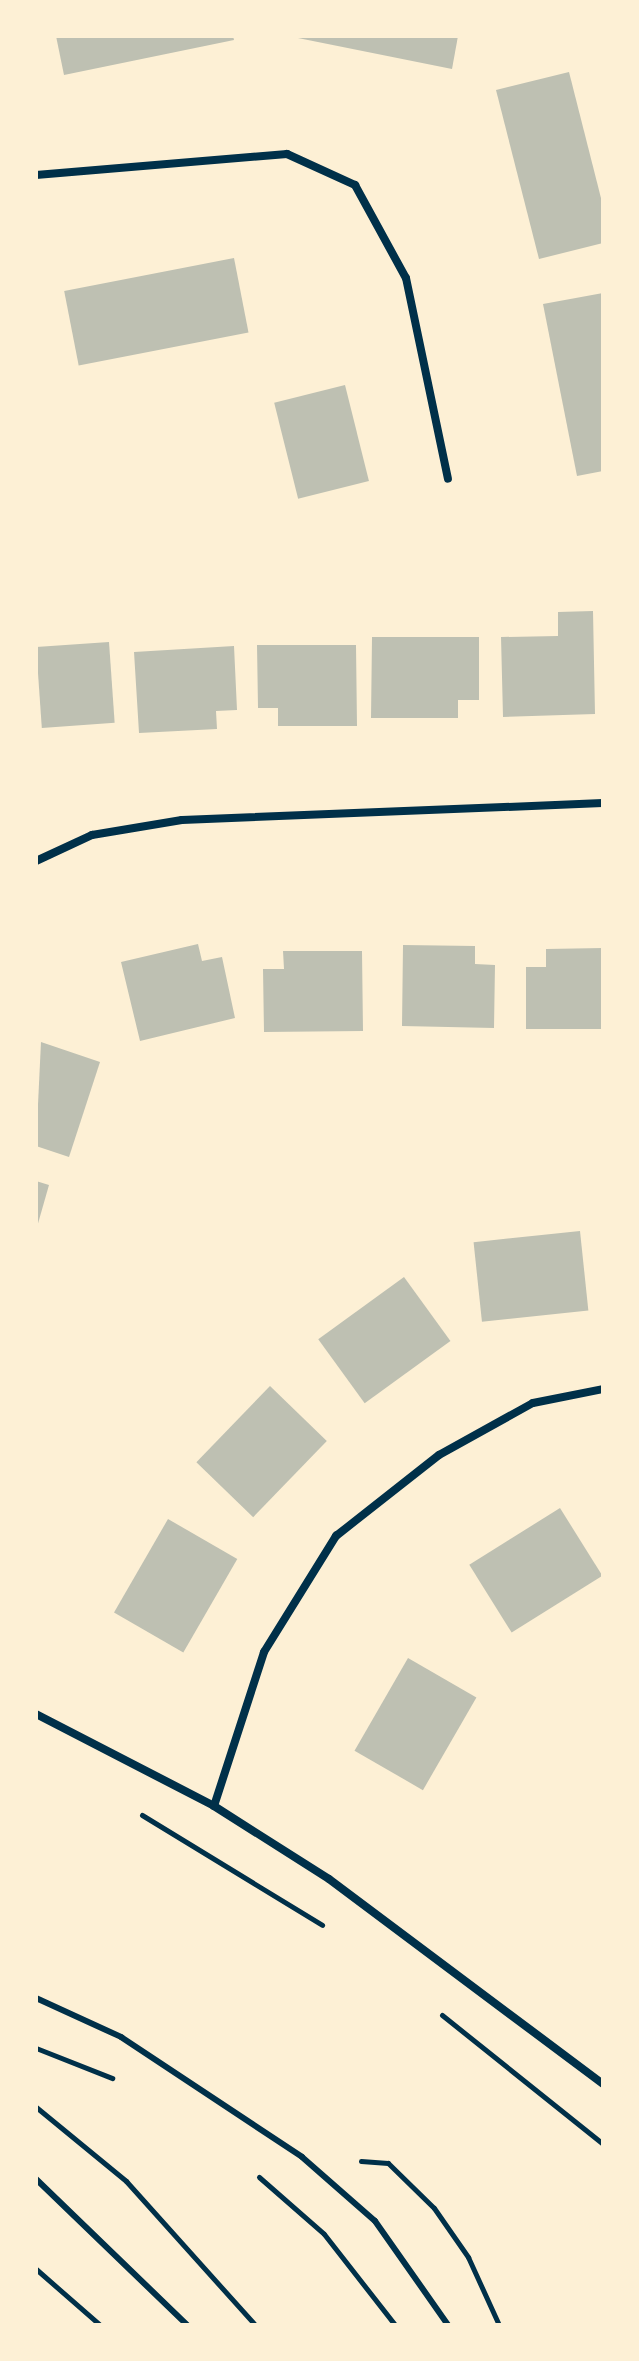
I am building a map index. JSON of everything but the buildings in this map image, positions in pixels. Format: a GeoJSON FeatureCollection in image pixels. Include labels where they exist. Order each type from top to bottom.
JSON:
{"type":"FeatureCollection","features":[{"type":"Feature","properties":{"kind":"street"},"geometry":{"type":"LineString","coordinates":[[36,175],[287,154],[355,185],[406,278],[448,479]]}},
{"type":"Feature","properties":{"kind":"street"},"geometry":{"type":"LineString","coordinates":[[36,861],[92,835],[182,820],[603,803]]}},
{"type":"Feature","properties":{"kind":"street"},"geometry":{"type":"LineString","coordinates":[[214,1806],[264,1652],[336,1536],[439,1455],[533,1403],[603,1389]]}},
{"type":"Feature","properties":{"kind":"street"},"geometry":{"type":"LineString","coordinates":[[36,1714],[214,1806],[468,1977],[603,2084]]}},
{"type":"Feature","properties":{"kind":"lane"},"geometry":{"type":"LineString","coordinates":[[36,1998],[121,2037],[302,2157],[375,2221],[448,2325]]}},
{"type":"Feature","properties":{"kind":"lane"},"geometry":{"type":"LineString","coordinates":[[36,2179],[187,2325]]}},
{"type":"Feature","properties":{"kind":"path"},"geometry":{"type":"LineString","coordinates":[[133,1810],[328,1929]]}},
{"type":"Feature","properties":{"kind":"path"},"geometry":{"type":"LineString","coordinates":[[433,2008],[603,2144]]}},
{"type":"Feature","properties":{"kind":"path"},"geometry":{"type":"LineString","coordinates":[[36,2048],[119,2081]]}},
{"type":"Feature","properties":{"kind":"path"},"geometry":{"type":"LineString","coordinates":[[36,2107],[126,2181],[255,2325]]}},
{"type":"Feature","properties":{"kind":"path"},"geometry":{"type":"LineString","coordinates":[[352,2160],[388,2163],[434,2208],[468,2257],[499,2325]]}},
{"type":"Feature","properties":{"kind":"path"},"geometry":{"type":"LineString","coordinates":[[250,2170],[324,2234],[395,2325]]}},
{"type":"Feature","properties":{"kind":"path"},"geometry":{"type":"LineString","coordinates":[[36,2269],[100,2325]]}}]}
